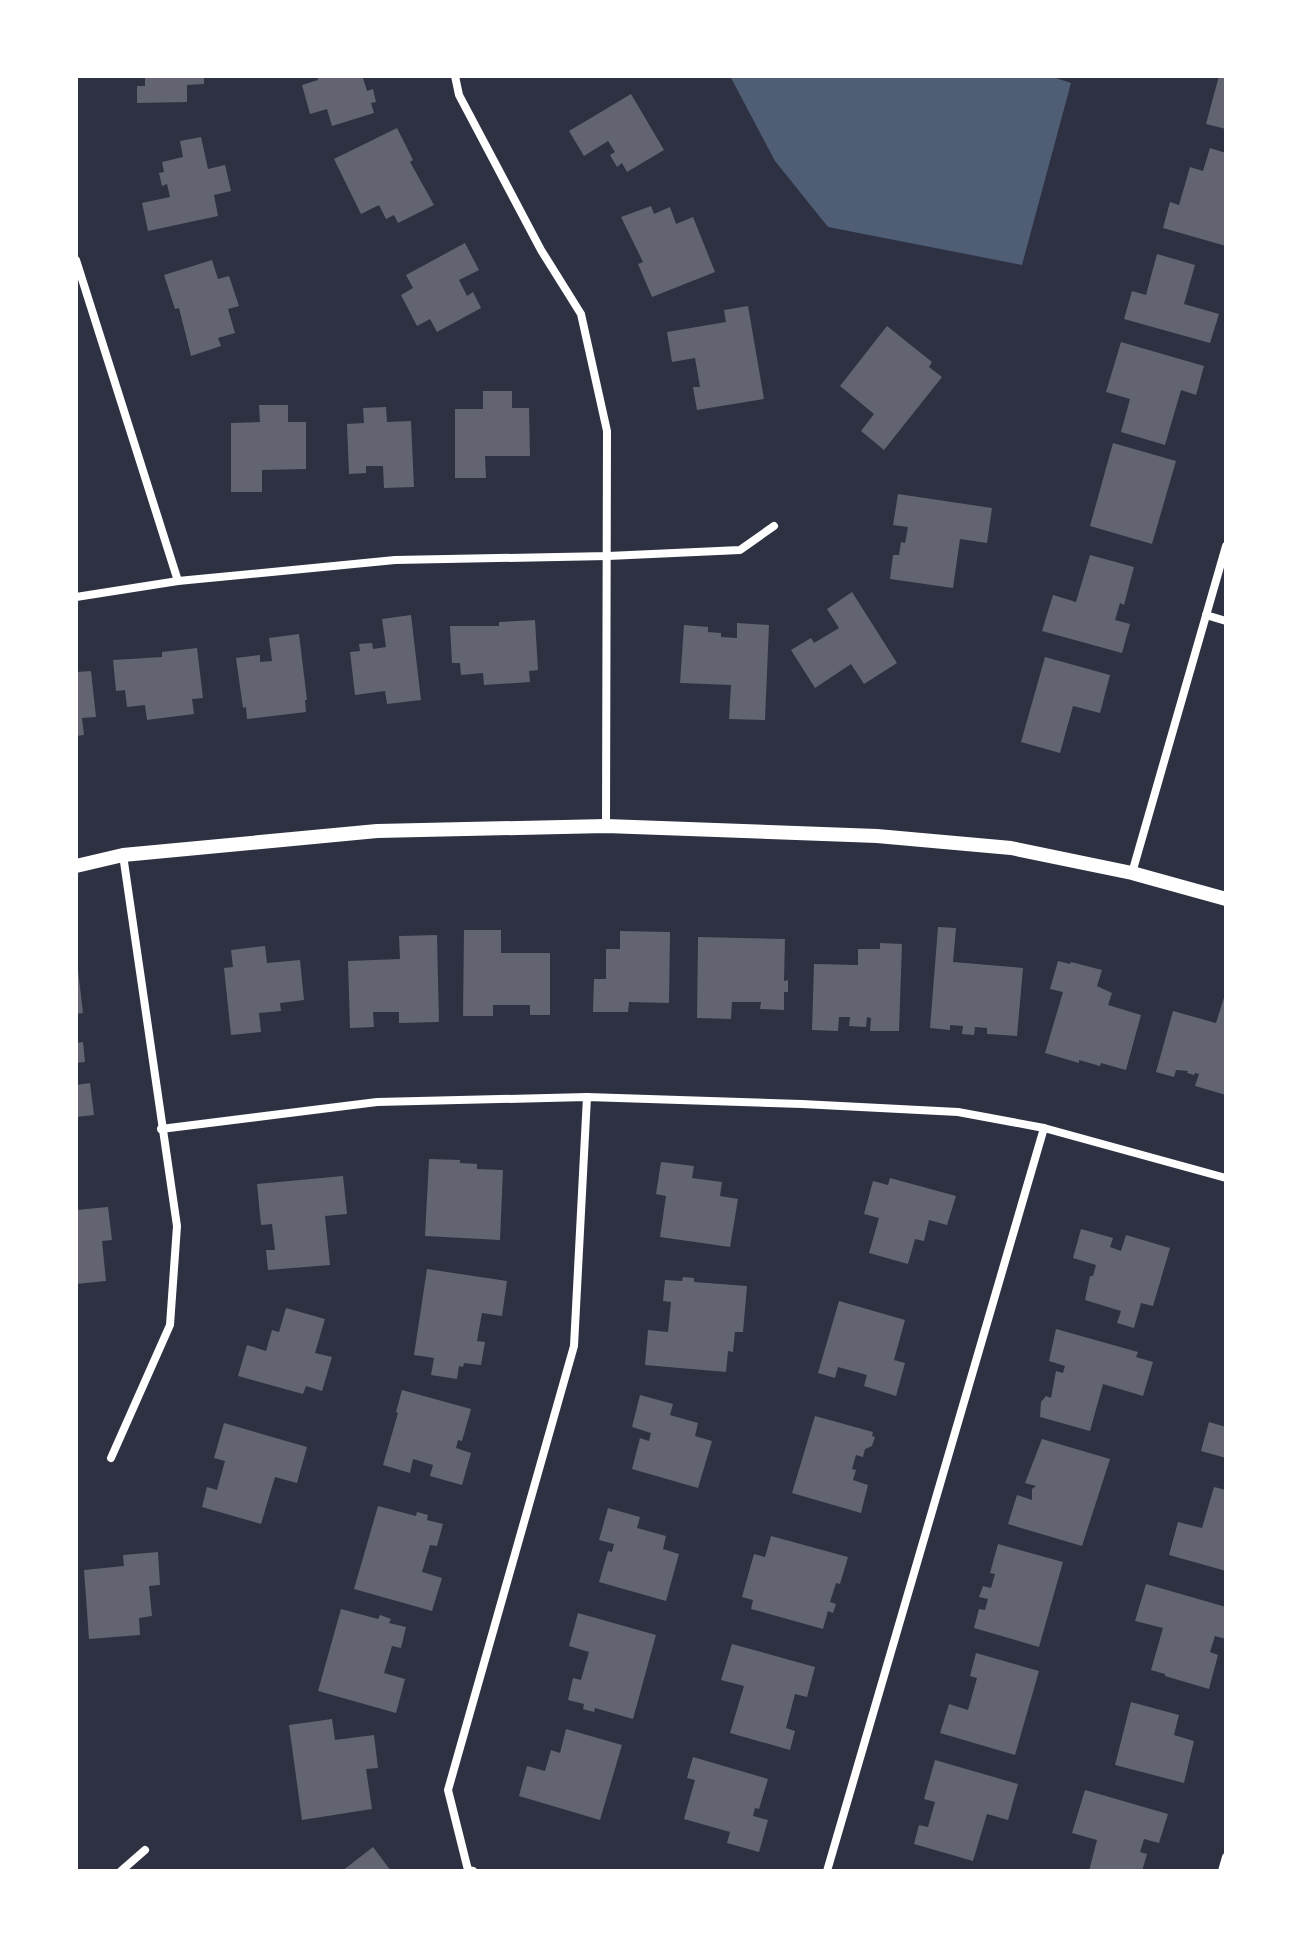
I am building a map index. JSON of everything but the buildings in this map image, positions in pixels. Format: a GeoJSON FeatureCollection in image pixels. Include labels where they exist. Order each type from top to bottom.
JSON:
{"type":"FeatureCollection","features":[{"type":"Feature","properties":{"kind":"street"},"geometry":{"type":"LineString","coordinates":[[455,76],[459,95],[541,250],[581,314],[607,431],[606,826]]}},
{"type":"Feature","properties":{"kind":"street"},"geometry":{"type":"LineString","coordinates":[[76,260],[178,581]]}},
{"type":"Feature","properties":{"kind":"street"},"geometry":{"type":"LineString","coordinates":[[76,597],[178,581],[395,560],[740,550],[774,526]]}},
{"type":"Feature","properties":{"kind":"street"},"geometry":{"type":"LineString","coordinates":[[1132,873],[1226,546]]}},
{"type":"Feature","properties":{"kind":"street"},"geometry":{"type":"LineString","coordinates":[[1206,615],[1226,621]]}},
{"type":"Feature","properties":{"kind":"street"},"geometry":{"type":"LineString","coordinates":[[76,866],[123,855],[377,831],[606,826],[877,836],[996,846],[1132,873],[1226,899]]}},
{"type":"Feature","properties":{"kind":"street"},"geometry":{"type":"LineString","coordinates":[[111,1458],[170,1325],[177,1226],[123,855]]}},
{"type":"Feature","properties":{"kind":"street"},"geometry":{"type":"LineString","coordinates":[[161,1129],[377,1102],[587,1097],[958,1112],[1044,1128],[1226,1178]]}},
{"type":"Feature","properties":{"kind":"street"},"geometry":{"type":"LineString","coordinates":[[473,1871],[468,1870],[448,1790],[574,1346],[587,1097]]}},
{"type":"Feature","properties":{"kind":"street"},"geometry":{"type":"LineString","coordinates":[[827,1871],[1044,1128]]}},
{"type":"Feature","properties":{"kind":"street"},"geometry":{"type":"LineString","coordinates":[[121,1871],[145,1850]]}},
{"type":"Feature","properties":{"kind":"street"},"geometry":{"type":"LineString","coordinates":[[1222,1871],[1226,1857]]}},
{"type":"Feature","properties":{"kind":"water"},"geometry":{"type":"Polygon","coordinates":[[[730,76],[1050,76],[1071,83],[1022,265],[828,227],[775,161],[730,76]]]}}]}
